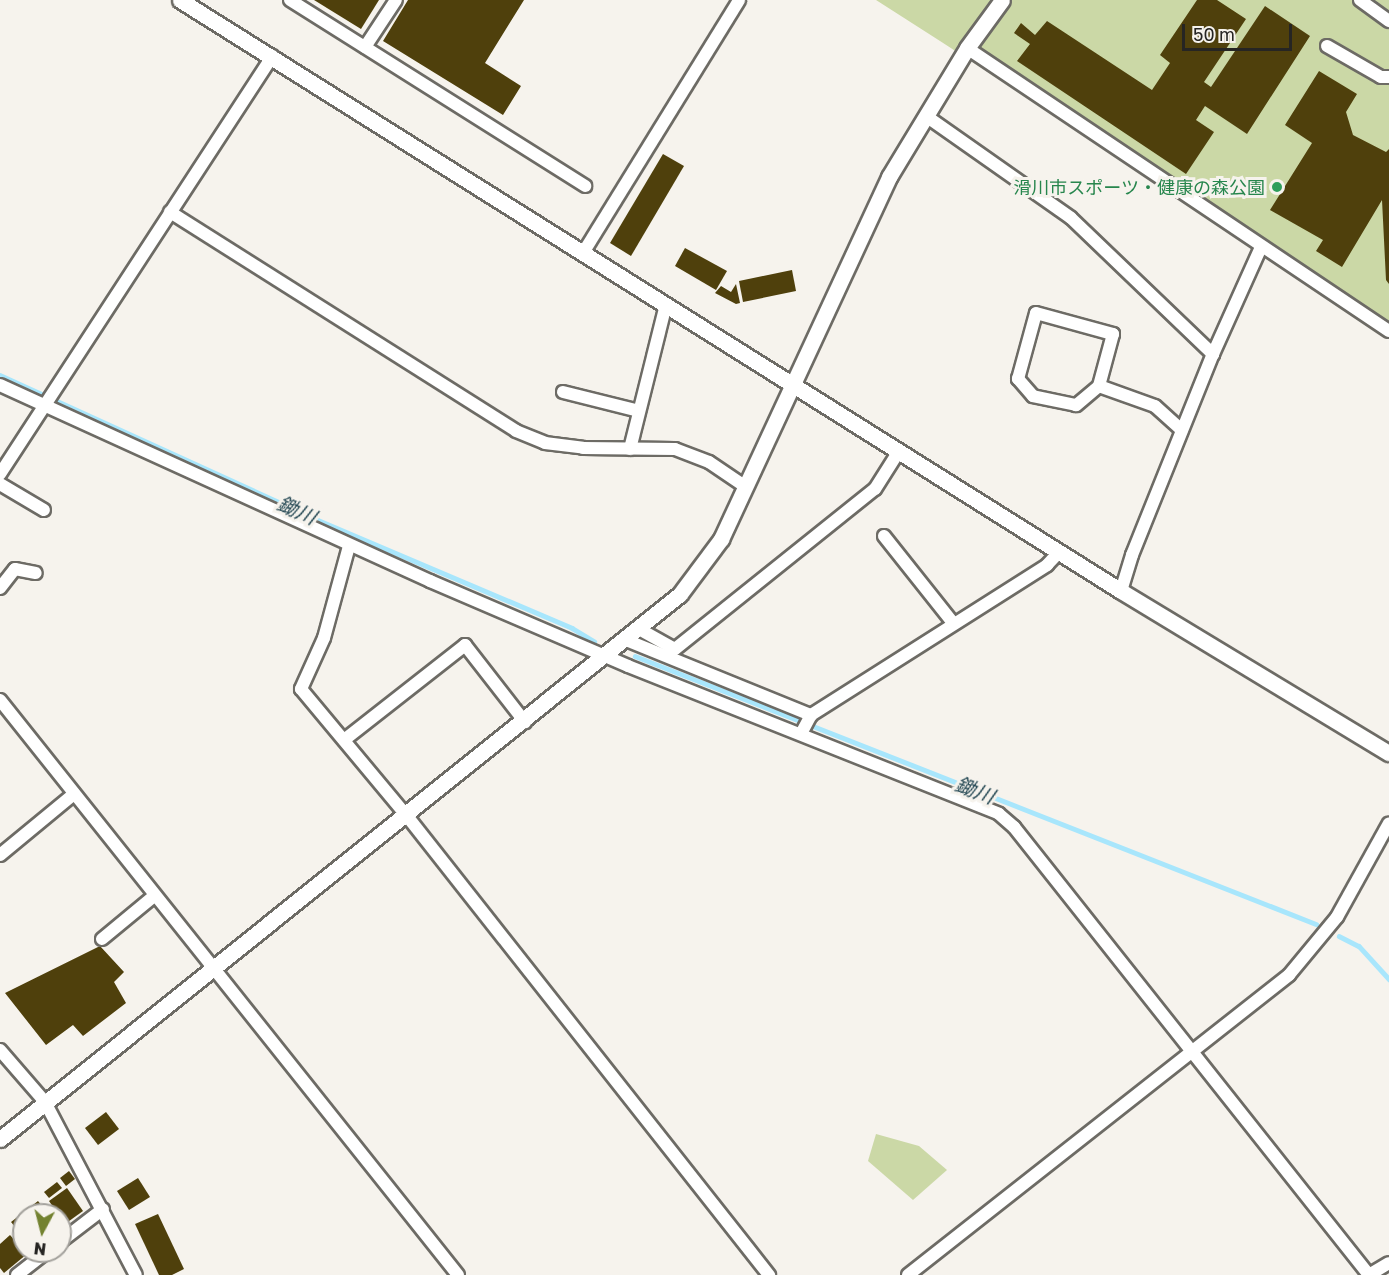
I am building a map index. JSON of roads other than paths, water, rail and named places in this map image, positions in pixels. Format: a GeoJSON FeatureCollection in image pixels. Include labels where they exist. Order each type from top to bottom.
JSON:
{"type":"FeatureCollection","features":[{"type":"Feature","properties":{"kind":"street"},"geometry":{"type":"LineString","coordinates":[[180,0],[1121,591],[1389,753]]}},
{"type":"Feature","properties":{"kind":"street"},"geometry":{"type":"LineString","coordinates":[[290,0],[585,186]]}},
{"type":"Feature","properties":{"kind":"street"},"geometry":{"type":"LineString","coordinates":[[365,47],[396,0]]}},
{"type":"Feature","properties":{"kind":"street"},"geometry":{"type":"LineString","coordinates":[[582,253],[740,0]]}},
{"type":"Feature","properties":{"kind":"street"},"geometry":{"type":"LineString","coordinates":[[0,1139],[608,656],[680,594],[722,539],[791,383],[889,177],[967,48],[1002,0]]}},
{"type":"Feature","properties":{"kind":"street"},"geometry":{"type":"LineString","coordinates":[[1360,0],[1389,21]]}},
{"type":"Feature","properties":{"kind":"street"},"geometry":{"type":"LineString","coordinates":[[1327,46],[1381,77],[1389,78]]}},
{"type":"Feature","properties":{"kind":"street"},"geometry":{"type":"LineString","coordinates":[[967,48],[1389,331]]}},
{"type":"Feature","properties":{"kind":"street"},"geometry":{"type":"LineString","coordinates":[[0,474],[272,56]]}},
{"type":"Feature","properties":{"kind":"street"},"geometry":{"type":"LineString","coordinates":[[926,116],[1071,218],[1213,354]]}},
{"type":"Feature","properties":{"kind":"street"},"geometry":{"type":"LineString","coordinates":[[170,212],[516,431],[545,443],[630,449],[675,449],[709,462],[746,487]]}},
{"type":"Feature","properties":{"kind":"street"},"geometry":{"type":"LineString","coordinates":[[1121,591],[1182,430],[1261,247]]}},
{"type":"Feature","properties":{"kind":"street"},"geometry":{"type":"LineString","coordinates":[[630,449],[666,305]]}},
{"type":"Feature","properties":{"kind":"street"},"geometry":{"type":"LineString","coordinates":[[1036,313],[1113,334],[1099,386],[1076,405],[1033,396],[1018,379],[1036,313]]}},
{"type":"Feature","properties":{"kind":"street"},"geometry":{"type":"LineString","coordinates":[[0,385],[47,400],[349,546],[608,656],[806,725]]}},
{"type":"Feature","properties":{"kind":"street"},"geometry":{"type":"LineString","coordinates":[[1099,386],[1155,406],[1182,430]]}},
{"type":"Feature","properties":{"kind":"street"},"geometry":{"type":"LineString","coordinates":[[563,392],[639,411]]}},
{"type":"Feature","properties":{"kind":"street"},"geometry":{"type":"LineString","coordinates":[[639,629],[675,649],[875,489],[899,451]]}},
{"type":"Feature","properties":{"kind":"street"},"geometry":{"type":"LineString","coordinates":[[0,484],[44,510]]}},
{"type":"Feature","properties":{"kind":"street"},"geometry":{"type":"LineString","coordinates":[[884,536],[954,624]]}},
{"type":"Feature","properties":{"kind":"street"},"geometry":{"type":"LineString","coordinates":[[349,546],[324,638],[301,689],[407,816],[770,1275]]}},
{"type":"Feature","properties":{"kind":"street"},"geometry":{"type":"LineString","coordinates":[[806,725],[954,624],[1047,565],[1059,552]]}},
{"type":"Feature","properties":{"kind":"street"},"geometry":{"type":"LineString","coordinates":[[0,588],[15,569],[36,573]]}},
{"type":"Feature","properties":{"kind":"street"},"geometry":{"type":"LineString","coordinates":[[626,640],[999,814],[1014,827],[1190,1053],[1369,1275],[1389,1263]]}},
{"type":"Feature","properties":{"kind":"street"},"geometry":{"type":"LineString","coordinates":[[344,740],[465,645],[525,722]]}},
{"type":"Feature","properties":{"kind":"street"},"geometry":{"type":"LineString","coordinates":[[0,700],[213,971],[458,1275]]}},
{"type":"Feature","properties":{"kind":"street"},"geometry":{"type":"LineString","coordinates":[[0,855],[74,794]]}},
{"type":"Feature","properties":{"kind":"street"},"geometry":{"type":"LineString","coordinates":[[908,1275],[1289,975],[1309,955],[1337,917],[1389,823]]}},
{"type":"Feature","properties":{"kind":"street"},"geometry":{"type":"LineString","coordinates":[[102,939],[154,896]]}},
{"type":"Feature","properties":{"kind":"street"},"geometry":{"type":"LineString","coordinates":[[0,1050],[45,1102],[136,1275]]}},
{"type":"Feature","properties":{"kind":"street"},"geometry":{"type":"LineString","coordinates":[[72,1233],[103,1209]]}},
{"type":"Feature","properties":{"kind":"street"},"geometry":{"type":"LineString","coordinates":[[17,1275],[32,1263]]}},
{"type":"Feature","properties":{"kind":"waterway","name":"鋤川"},"geometry":{"type":"LineString","coordinates":[[0,375],[318,520],[572,628],[594,641]]}},
{"type":"Feature","properties":{"kind":"waterway","name":"鋤川"},"geometry":{"type":"LineString","coordinates":[[635,656],[1316,924]]}},
{"type":"Feature","properties":{"kind":"waterway","name":"鋤川"},"geometry":{"type":"LineString","coordinates":[[1339,936],[1359,946],[1389,979]]}},
{"type":"Feature","properties":{"kind":"place","name":"滑川市スポーツ・健康の森公園"},"geometry":{"type":"Point","coordinates":[1277,187]}}]}
